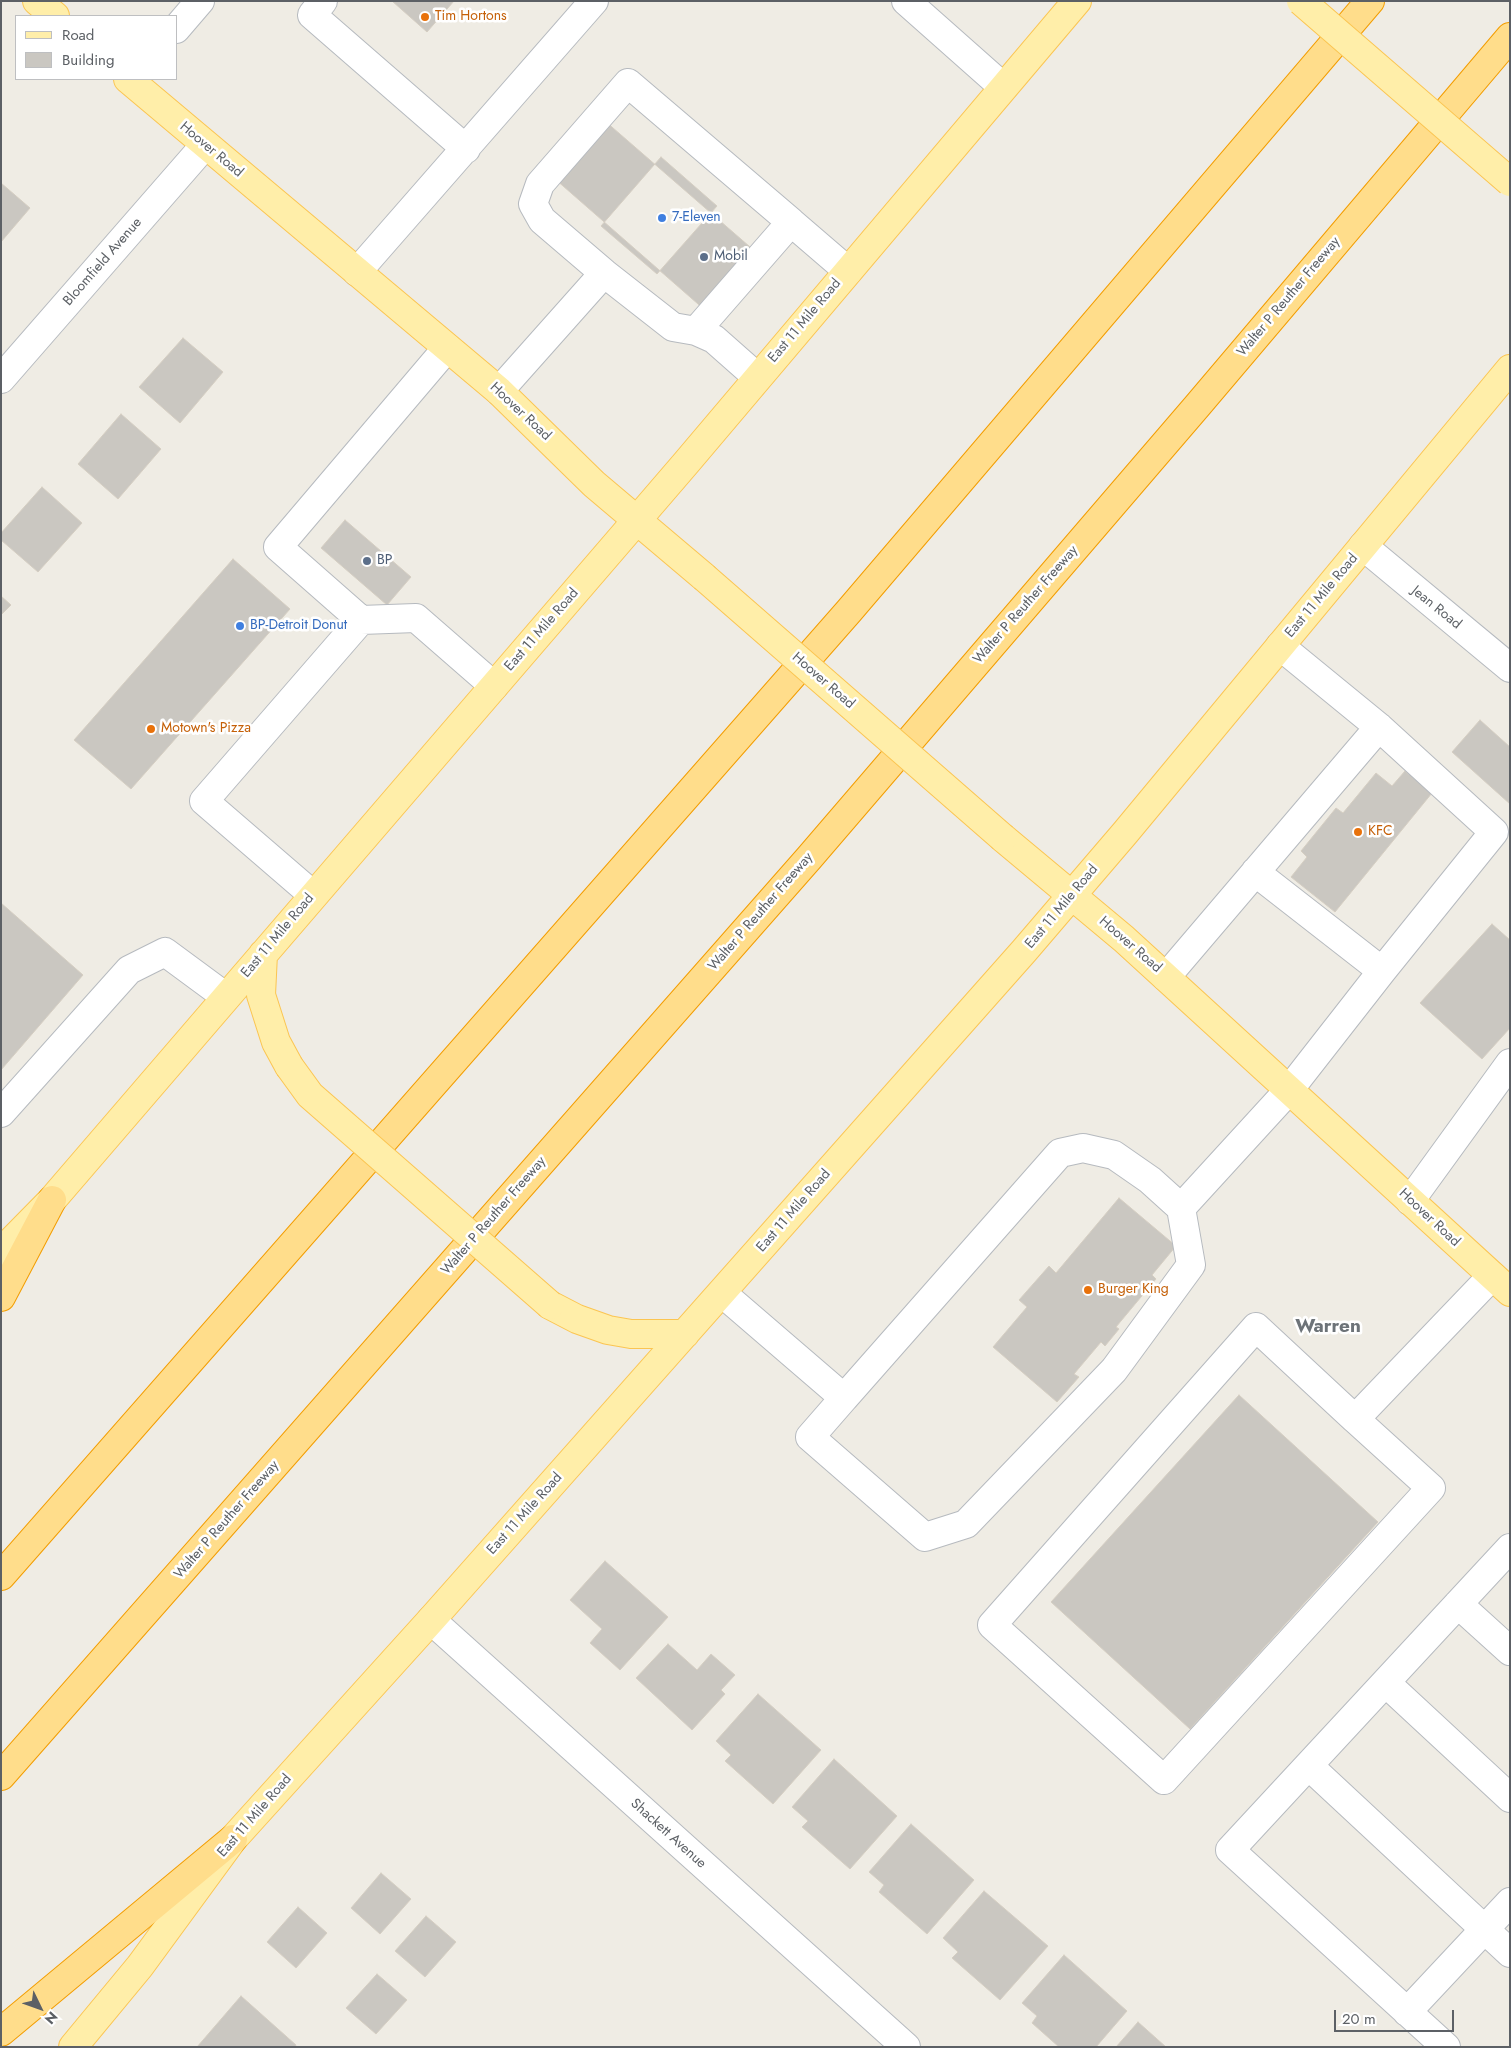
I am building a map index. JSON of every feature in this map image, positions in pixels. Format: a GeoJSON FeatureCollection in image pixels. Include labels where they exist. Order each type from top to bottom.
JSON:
{"type":"FeatureCollection","features":[{"type":"Feature","properties":{"kind":"highway"},"geometry":{"type":"LineString","coordinates":[[1,1576],[842,619],[1370,1]]}},
{"type":"Feature","properties":{"kind":"highway","name":"Walter P Reuther Freeway"},"geometry":{"type":"LineString","coordinates":[[1,1776],[809,858],[1192,412],[1510,37]]}},
{"type":"Feature","properties":{"kind":"highway"},"geometry":{"type":"LineString","coordinates":[[1,1297],[52,1200]]}},
{"type":"Feature","properties":{"kind":"highway"},"geometry":{"type":"LineString","coordinates":[[1,2032],[232,1839]]}},
{"type":"Feature","properties":{"kind":"main road"},"geometry":{"type":"LineString","coordinates":[[37,1],[54,15]]}},
{"type":"Feature","properties":{"kind":"main road","name":"East 11 Mile Road"},"geometry":{"type":"LineString","coordinates":[[1,1252],[52,1200],[494,686],[1077,1]]}},
{"type":"Feature","properties":{"kind":"main road"},"geometry":{"type":"LineString","coordinates":[[1301,1],[1510,182]]}},
{"type":"Feature","properties":{"kind":"main road","name":"Hoover Road"},"geometry":{"type":"LineString","coordinates":[[131,80],[205,145],[499,391],[594,484],[1166,977],[1501,1284]]}},
{"type":"Feature","properties":{"kind":"main road","name":"East 11 Mile Road"},"geometry":{"type":"LineString","coordinates":[[73,2047],[140,1966],[232,1839],[431,1620],[1018,959],[1510,369]]}},
{"type":"Feature","properties":{"kind":"main road"},"geometry":{"type":"LineString","coordinates":[[263,954],[261,996],[276,1042],[289,1066],[318,1101],[550,1305],[576,1320],[608,1330],[631,1334],[685,1334]]}},
{"type":"Feature","properties":{"kind":"street"},"geometry":{"type":"LineString","coordinates":[[178,27],[200,1]]}},
{"type":"Feature","properties":{"kind":"street"},"geometry":{"type":"LineString","coordinates":[[323,1],[312,15],[466,149]]}},
{"type":"Feature","properties":{"kind":"street"},"geometry":{"type":"LineString","coordinates":[[357,272],[594,1]]}},
{"type":"Feature","properties":{"kind":"street"},"geometry":{"type":"LineString","coordinates":[[906,1],[1003,87]]}},
{"type":"Feature","properties":{"kind":"street"},"geometry":{"type":"LineString","coordinates":[[757,377],[714,339],[696,331],[673,327],[604,273],[542,220],[533,204],[540,184],[628,83],[848,271]]}},
{"type":"Feature","properties":{"kind":"street","name":"Bloomfield Avenue"},"geometry":{"type":"LineString","coordinates":[[1,379],[205,145]]}},
{"type":"Feature","properties":{"kind":"street"},"geometry":{"type":"LineString","coordinates":[[696,331],[791,222]]}},
{"type":"Feature","properties":{"kind":"street"},"geometry":{"type":"LineString","coordinates":[[499,391],[604,273]]}},
{"type":"Feature","properties":{"kind":"street"},"geometry":{"type":"LineString","coordinates":[[447,348],[278,546],[361,620],[416,618],[494,686]]}},
{"type":"Feature","properties":{"kind":"street","name":"Jean Road"},"geometry":{"type":"LineString","coordinates":[[1363,546],[1510,668]]}},
{"type":"Feature","properties":{"kind":"street"},"geometry":{"type":"LineString","coordinates":[[313,895],[204,801],[361,620]]}},
{"type":"Feature","properties":{"kind":"street"},"geometry":{"type":"LineString","coordinates":[[1181,1208],[1289,1090],[1494,832],[1379,727],[1280,646]]}},
{"type":"Feature","properties":{"kind":"street"},"geometry":{"type":"LineString","coordinates":[[1166,977],[1379,727]]}},
{"type":"Feature","properties":{"kind":"street"},"geometry":{"type":"LineString","coordinates":[[1255,872],[1382,971]]}},
{"type":"Feature","properties":{"kind":"street"},"geometry":{"type":"LineString","coordinates":[[1,1113],[129,970],[165,952],[226,997]]}},
{"type":"Feature","properties":{"kind":"street"},"geometry":{"type":"LineString","coordinates":[[1410,1201],[1501,1092],[1510,1063]]}},
{"type":"Feature","properties":{"kind":"street"},"geometry":{"type":"LineString","coordinates":[[1083,1148],[1114,1155],[1150,1180],[1181,1208],[1191,1265],[1114,1370],[966,1524],[925,1536],[810,1437],[1060,1153],[1083,1148]]}},
{"type":"Feature","properties":{"kind":"street"},"geometry":{"type":"LineString","coordinates":[[1356,1419],[1501,1284]]}},
{"type":"Feature","properties":{"kind":"street"},"geometry":{"type":"LineString","coordinates":[[722,1293],[844,1398]]}},
{"type":"Feature","properties":{"kind":"street"},"geometry":{"type":"LineString","coordinates":[[1256,1327],[1356,1419],[1431,1488],[1164,1780],[992,1625],[1256,1327]]}},
{"type":"Feature","properties":{"kind":"street"},"geometry":{"type":"LineString","coordinates":[[1446,2047],[1230,1850],[1510,1548]]}},
{"type":"Feature","properties":{"kind":"street"},"geometry":{"type":"LineString","coordinates":[[1458,1604],[1510,1651]]}},
{"type":"Feature","properties":{"kind":"street","name":"Shackett Avenue"},"geometry":{"type":"LineString","coordinates":[[431,1620],[906,2047]]}},
{"type":"Feature","properties":{"kind":"street"},"geometry":{"type":"LineString","coordinates":[[1386,1683],[1510,1798]]}},
{"type":"Feature","properties":{"kind":"street"},"geometry":{"type":"LineString","coordinates":[[1309,1766],[1510,1953]]}},
{"type":"Feature","properties":{"kind":"street"},"geometry":{"type":"LineString","coordinates":[[1407,2012],[1510,1902]]}},
{"type":"Feature","properties":{"kind":"building","name":"Tim Hortons"},"geometry":{"type":"Polygon","coordinates":[[[392,1],[454,1],[427,32],[392,1]]]}},
{"type":"Feature","properties":{"kind":"building"},"geometry":{"type":"Polygon","coordinates":[[[605,121],[757,253],[706,311],[555,179],[605,121]]]}},
{"type":"Feature","properties":{"kind":"building"},"geometry":{"type":"Polygon","coordinates":[[[661,157],[717,206],[657,274],[601,226],[661,157]]]}},
{"type":"Feature","properties":{"kind":"building"},"geometry":{"type":"Polygon","coordinates":[[[1,183],[30,208],[1,242],[1,183]]]}},
{"type":"Feature","properties":{"kind":"building"},"geometry":{"type":"Polygon","coordinates":[[[183,338],[223,372],[180,423],[139,387],[183,338]]]}},
{"type":"Feature","properties":{"kind":"building"},"geometry":{"type":"Polygon","coordinates":[[[121,414],[161,449],[118,499],[78,464],[121,414]]]}},
{"type":"Feature","properties":{"kind":"building"},"geometry":{"type":"Polygon","coordinates":[[[42,487],[82,523],[38,572],[1,540],[1,533],[42,487]]]}},
{"type":"Feature","properties":{"kind":"building"},"geometry":{"type":"Polygon","coordinates":[[[345,520],[411,577],[387,605],[321,548],[345,520]]]}},
{"type":"Feature","properties":{"kind":"building"},"geometry":{"type":"Polygon","coordinates":[[[233,559],[290,609],[131,789],[74,740],[233,559]]]}},
{"type":"Feature","properties":{"kind":"building"},"geometry":{"type":"Polygon","coordinates":[[[1,596],[11,605],[1,615],[1,596]]]}},
{"type":"Feature","properties":{"kind":"building"},"geometry":{"type":"Polygon","coordinates":[[[1480,720],[1510,747],[1510,804],[1452,752],[1480,720]]]}},
{"type":"Feature","properties":{"kind":"building","name":"KFC"},"geometry":{"type":"Polygon","coordinates":[[[1405,771],[1432,793],[1335,912],[1291,877],[1307,857],[1301,851],[1336,808],[1343,813],[1376,773],[1392,786],[1405,771]]]}},
{"type":"Feature","properties":{"kind":"building"},"geometry":{"type":"Polygon","coordinates":[[[1,903],[83,975],[1,1070],[1,903]]]}},
{"type":"Feature","properties":{"kind":"building"},"geometry":{"type":"Polygon","coordinates":[[[1492,924],[1510,940],[1510,1028],[1482,1059],[1420,1003],[1492,924]]]}},
{"type":"Feature","properties":{"kind":"building","name":"Burger King"},"geometry":{"type":"Polygon","coordinates":[[[1119,1198],[1176,1246],[1152,1275],[1156,1279],[1116,1327],[1119,1329],[1105,1346],[1101,1342],[1074,1374],[1079,1377],[1057,1402],[993,1347],[1027,1307],[1019,1300],[1049,1266],[1056,1273],[1119,1198]]]}},
{"type":"Feature","properties":{"kind":"building"},"geometry":{"type":"Polygon","coordinates":[[[1239,1395],[1378,1522],[1190,1729],[1051,1602],[1239,1395]]]}},
{"type":"Feature","properties":{"kind":"building"},"geometry":{"type":"Polygon","coordinates":[[[605,1561],[668,1617],[620,1670],[590,1643],[602,1629],[570,1600],[605,1561]]]}},
{"type":"Feature","properties":{"kind":"building"},"geometry":{"type":"Polygon","coordinates":[[[668,1644],[697,1670],[711,1654],[735,1675],[721,1690],[725,1694],[692,1730],[636,1678],[668,1644]]]}},
{"type":"Feature","properties":{"kind":"building"},"geometry":{"type":"Polygon","coordinates":[[[758,1694],[821,1750],[773,1804],[725,1761],[731,1755],[716,1741],[758,1694]]]}},
{"type":"Feature","properties":{"kind":"building"},"geometry":{"type":"Polygon","coordinates":[[[834,1759],[897,1816],[850,1869],[802,1827],[808,1821],[792,1807],[834,1759]]]}},
{"type":"Feature","properties":{"kind":"building"},"geometry":{"type":"Polygon","coordinates":[[[911,1824],[974,1880],[927,1934],[879,1892],[884,1885],[869,1872],[911,1824]]]}},
{"type":"Feature","properties":{"kind":"building"},"geometry":{"type":"Polygon","coordinates":[[[381,1873],[411,1899],[380,1934],[351,1908],[381,1873]]]}},
{"type":"Feature","properties":{"kind":"building"},"geometry":{"type":"Polygon","coordinates":[[[984,1891],[1048,1946],[1000,2000],[952,1958],[958,1952],[943,1938],[984,1891]]]}},
{"type":"Feature","properties":{"kind":"building"},"geometry":{"type":"Polygon","coordinates":[[[298,1907],[327,1933],[296,1968],[267,1942],[298,1907]]]}},
{"type":"Feature","properties":{"kind":"building"},"geometry":{"type":"Polygon","coordinates":[[[426,1916],[456,1942],[425,1977],[395,1951],[426,1916]]]}},
{"type":"Feature","properties":{"kind":"building"},"geometry":{"type":"Polygon","coordinates":[[[1064,1955],[1127,2011],[1096,2047],[1059,2047],[1032,2023],[1037,2016],[1022,2003],[1064,1955]]]}},
{"type":"Feature","properties":{"kind":"building"},"geometry":{"type":"Polygon","coordinates":[[[377,1974],[407,2000],[376,2034],[346,2008],[377,1974]]]}},
{"type":"Feature","properties":{"kind":"building"},"geometry":{"type":"Polygon","coordinates":[[[241,1996],[296,2045],[295,2047],[197,2047],[241,1996]]]}},
{"type":"Feature","properties":{"kind":"building"},"geometry":{"type":"Polygon","coordinates":[[[1138,2022],[1166,2047],[1116,2047],[1138,2022]]]}},
{"type":"Feature","properties":{"kind":"place","name":"Tim Hortons"},"geometry":{"type":"Point","coordinates":[425,17]}},
{"type":"Feature","properties":{"kind":"place","name":"7-Eleven"},"geometry":{"type":"Point","coordinates":[662,218]}},
{"type":"Feature","properties":{"kind":"place","name":"Mobil"},"geometry":{"type":"Point","coordinates":[704,257]}},
{"type":"Feature","properties":{"kind":"place","name":"BP"},"geometry":{"type":"Point","coordinates":[367,561]}},
{"type":"Feature","properties":{"kind":"place","name":"BP-Detroit Donut"},"geometry":{"type":"Point","coordinates":[240,626]}},
{"type":"Feature","properties":{"kind":"place","name":"Motown's Pizza"},"geometry":{"type":"Point","coordinates":[151,729]}},
{"type":"Feature","properties":{"kind":"place","name":"KFC"},"geometry":{"type":"Point","coordinates":[1358,832]}},
{"type":"Feature","properties":{"kind":"place","name":"Burger King"},"geometry":{"type":"Point","coordinates":[1088,1290]}},
{"type":"Feature","properties":{"kind":"district","name":"Warren"},"geometry":{"type":"Point","coordinates":[1328,1327]}}]}
